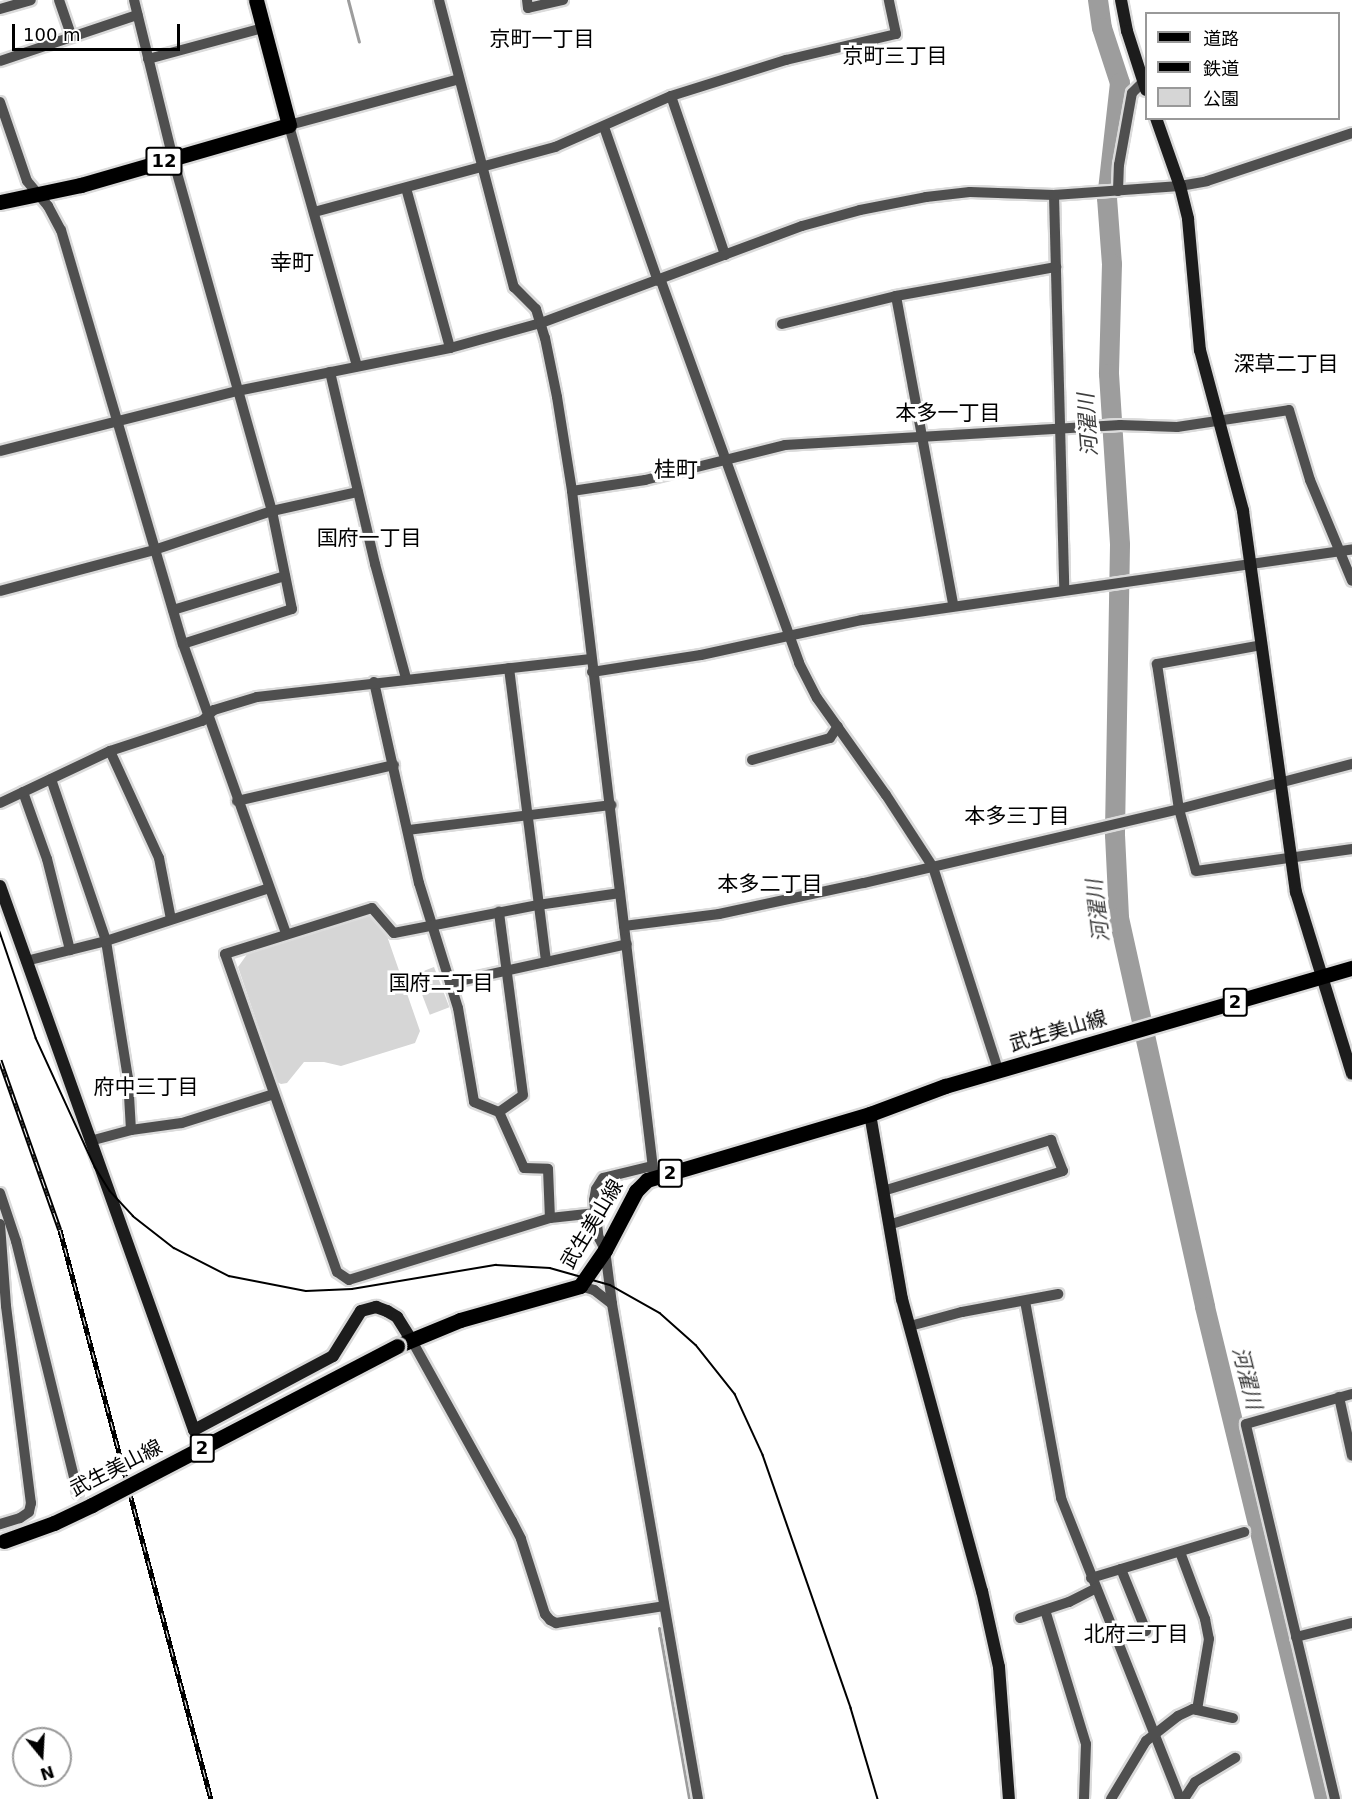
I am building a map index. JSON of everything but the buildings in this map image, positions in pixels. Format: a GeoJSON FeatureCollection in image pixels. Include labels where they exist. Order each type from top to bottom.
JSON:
{"type":"FeatureCollection","features":[{"type":"Feature","properties":{"kind":"main road"},"geometry":{"type":"LineString","coordinates":[[256,0],[289,124]]}},
{"type":"Feature","properties":{"kind":"main road","name":"12"},"geometry":{"type":"LineString","coordinates":[[0,202],[173,159],[289,124]]}},
{"type":"Feature","properties":{"kind":"main road","name":"武生美山線"},"geometry":{"type":"LineString","coordinates":[[2,1541],[54,1523],[92,1505],[411,1339],[502,1306],[580,1286],[605,1250],[636,1191],[653,1172],[870,1114],[911,1097],[998,1070],[1352,968]]}},
{"type":"Feature","properties":{"kind":"street"},"geometry":{"type":"LineString","coordinates":[[0,9],[31,0]]}},
{"type":"Feature","properties":{"kind":"street"},"geometry":{"type":"LineString","coordinates":[[59,0],[71,35]]}},
{"type":"Feature","properties":{"kind":"street"},"geometry":{"type":"LineString","coordinates":[[134,0],[173,159],[272,511],[292,609],[183,644]]}},
{"type":"Feature","properties":{"kind":"street"},"geometry":{"type":"LineString","coordinates":[[439,0],[514,286],[536,309],[541,323],[572,491],[653,1172],[603,1178],[596,1189],[596,1213],[599,1238],[605,1250],[612,1304],[698,1799]]}},
{"type":"Feature","properties":{"kind":"street"},"geometry":{"type":"LineString","coordinates":[[527,0],[528,8],[563,0]]}},
{"type":"Feature","properties":{"kind":"street"},"geometry":{"type":"LineString","coordinates":[[314,212],[482,169],[555,147],[671,96],[786,60],[896,34],[889,0]]}},
{"type":"Feature","properties":{"kind":"street"},"geometry":{"type":"LineString","coordinates":[[1118,191],[1119,165],[1132,93],[1145,86],[1121,0]]}},
{"type":"Feature","properties":{"kind":"street"},"geometry":{"type":"LineString","coordinates":[[0,61],[71,35],[137,15]]}},
{"type":"Feature","properties":{"kind":"street"},"geometry":{"type":"LineString","coordinates":[[148,59],[263,28]]}},
{"type":"Feature","properties":{"kind":"street"},"geometry":{"type":"LineString","coordinates":[[357,366],[289,124],[459,79]]}},
{"type":"Feature","properties":{"kind":"street"},"geometry":{"type":"LineString","coordinates":[[671,96],[725,255]]}},
{"type":"Feature","properties":{"kind":"street"},"geometry":{"type":"LineString","coordinates":[[0,102],[27,181],[53,214],[61,230],[183,644],[286,934]]}},
{"type":"Feature","properties":{"kind":"street"},"geometry":{"type":"LineString","coordinates":[[1157,120],[1180,186],[1188,219],[1200,351],[1243,511],[1296,892],[1352,1074]]}},
{"type":"Feature","properties":{"kind":"street"},"geometry":{"type":"LineString","coordinates":[[604,127],[789,637],[814,693],[933,867],[998,1070]]}},
{"type":"Feature","properties":{"kind":"street"},"geometry":{"type":"LineString","coordinates":[[0,451],[237,391],[450,348],[541,323],[831,218],[926,197],[970,192],[1054,195],[1180,186],[1207,181],[1352,134]]}},
{"type":"Feature","properties":{"kind":"street"},"geometry":{"type":"LineString","coordinates":[[406,188],[450,348]]}},
{"type":"Feature","properties":{"kind":"street"},"geometry":{"type":"LineString","coordinates":[[1054,195],[1064,590]]}},
{"type":"Feature","properties":{"kind":"street"},"geometry":{"type":"LineString","coordinates":[[782,324],[896,296],[1056,267]]}},
{"type":"Feature","properties":{"kind":"street"},"geometry":{"type":"LineString","coordinates":[[896,296],[953,605]]}},
{"type":"Feature","properties":{"kind":"street"},"geometry":{"type":"LineString","coordinates":[[330,372],[406,678]]}},
{"type":"Feature","properties":{"kind":"street"},"geometry":{"type":"LineString","coordinates":[[572,491],[645,480],[785,445],[1120,425],[1177,427],[1289,410],[1310,480],[1352,581]]}},
{"type":"Feature","properties":{"kind":"street"},"geometry":{"type":"LineString","coordinates":[[0,591],[154,550],[272,511],[358,492]]}},
{"type":"Feature","properties":{"kind":"street"},"geometry":{"type":"LineString","coordinates":[[592,672],[701,655],[789,637],[831,625],[953,605],[1352,549]]}},
{"type":"Feature","properties":{"kind":"street"},"geometry":{"type":"LineString","coordinates":[[173,610],[285,576]]}},
{"type":"Feature","properties":{"kind":"street"},"geometry":{"type":"LineString","coordinates":[[1262,645],[1157,664],[1179,809],[1196,871],[1292,860],[1352,849]]}},
{"type":"Feature","properties":{"kind":"street"},"geometry":{"type":"LineString","coordinates":[[0,803],[110,751],[208,718],[214,710],[257,697],[406,678],[591,659]]}},
{"type":"Feature","properties":{"kind":"street"},"geometry":{"type":"LineString","coordinates":[[509,668],[546,962]]}},
{"type":"Feature","properties":{"kind":"street"},"geometry":{"type":"LineString","coordinates":[[374,682],[431,924],[458,1008],[474,1102],[499,1112],[524,1168],[548,1169],[550,1218]]}},
{"type":"Feature","properties":{"kind":"street"},"geometry":{"type":"LineString","coordinates":[[752,760],[830,738],[838,726]]}},
{"type":"Feature","properties":{"kind":"street"},"geometry":{"type":"LineString","coordinates":[[110,751],[159,858],[171,919]]}},
{"type":"Feature","properties":{"kind":"street"},"geometry":{"type":"LineString","coordinates":[[624,926],[719,914],[933,867],[1179,809],[1352,764]]}},
{"type":"Feature","properties":{"kind":"street"},"geometry":{"type":"LineString","coordinates":[[237,801],[394,765]]}},
{"type":"Feature","properties":{"kind":"street"},"geometry":{"type":"LineString","coordinates":[[51,779],[106,940],[128,1078],[131,1130]]}},
{"type":"Feature","properties":{"kind":"street"},"geometry":{"type":"LineString","coordinates":[[23,792],[47,859],[70,950]]}},
{"type":"Feature","properties":{"kind":"street"},"geometry":{"type":"LineString","coordinates":[[408,830],[610,805]]}},
{"type":"Feature","properties":{"kind":"street"},"geometry":{"type":"LineString","coordinates":[[0,886],[194,1430],[333,1356],[361,1311],[368,1308],[382,1309],[397,1317],[411,1339],[512,1521],[521,1539],[545,1614],[550,1620],[556,1623],[664,1606]]}},
{"type":"Feature","properties":{"kind":"street"},"geometry":{"type":"LineString","coordinates":[[26,961],[106,940],[269,888]]}},
{"type":"Feature","properties":{"kind":"street"},"geometry":{"type":"LineString","coordinates":[[596,1213],[550,1218],[349,1280],[337,1272],[225,954],[372,908],[394,933],[538,905],[620,893]]}},
{"type":"Feature","properties":{"kind":"street"},"geometry":{"type":"LineString","coordinates":[[499,912],[523,1095],[499,1112]]}},
{"type":"Feature","properties":{"kind":"street"},"geometry":{"type":"LineString","coordinates":[[450,983],[627,944]]}},
{"type":"Feature","properties":{"kind":"street"},"geometry":{"type":"LineString","coordinates":[[90,1141],[131,1130],[182,1123],[274,1095]]}},
{"type":"Feature","properties":{"kind":"street"},"geometry":{"type":"LineString","coordinates":[[870,1114],[898,1282],[982,1591],[999,1667],[1009,1799]]}},
{"type":"Feature","properties":{"kind":"street"},"geometry":{"type":"LineString","coordinates":[[883,1191],[1051,1140],[1063,1171],[889,1225]]}},
{"type":"Feature","properties":{"kind":"street"},"geometry":{"type":"LineString","coordinates":[[0,1193],[2,1208],[16,1241],[78,1494]]}},
{"type":"Feature","properties":{"kind":"street"},"geometry":{"type":"LineString","coordinates":[[0,1224],[6,1306],[31,1507],[20,1518],[0,1524]]}},
{"type":"Feature","properties":{"kind":"street"},"geometry":{"type":"LineString","coordinates":[[580,1286],[594,1290],[612,1304]]}},
{"type":"Feature","properties":{"kind":"street"},"geometry":{"type":"LineString","coordinates":[[910,1326],[962,1312],[1058,1294]]}},
{"type":"Feature","properties":{"kind":"street"},"geometry":{"type":"LineString","coordinates":[[1025,1301],[1061,1498],[1095,1589],[1182,1799],[1195,1782],[1235,1758]]}},
{"type":"Feature","properties":{"kind":"street"},"geometry":{"type":"LineString","coordinates":[[1335,1799],[1246,1424],[1352,1394]]}},
{"type":"Feature","properties":{"kind":"street"},"geometry":{"type":"LineString","coordinates":[[1339,1397],[1352,1456]]}},
{"type":"Feature","properties":{"kind":"street"},"geometry":{"type":"LineString","coordinates":[[56,1402],[69,1411]]}},
{"type":"Feature","properties":{"kind":"street"},"geometry":{"type":"LineString","coordinates":[[1091,1578],[1244,1532]]}},
{"type":"Feature","properties":{"kind":"street"},"geometry":{"type":"LineString","coordinates":[[1180,1552],[1205,1618],[1209,1638],[1197,1710]]}},
{"type":"Feature","properties":{"kind":"street"},"geometry":{"type":"LineString","coordinates":[[1121,1569],[1146,1630]]}},
{"type":"Feature","properties":{"kind":"street"},"geometry":{"type":"LineString","coordinates":[[1020,1618],[1095,1589]]}},
{"type":"Feature","properties":{"kind":"street"},"geometry":{"type":"LineString","coordinates":[[1045,1610],[1086,1744],[1084,1799]]}},
{"type":"Feature","properties":{"kind":"street"},"geometry":{"type":"LineString","coordinates":[[1296,1637],[1352,1623]]}},
{"type":"Feature","properties":{"kind":"street"},"geometry":{"type":"LineString","coordinates":[[1111,1799],[1144,1744],[1183,1713],[1197,1710],[1233,1718]]}},
{"type":"Feature","properties":{"kind":"green space"},"geometry":{"type":"Polygon","coordinates":[[[369,916],[387,936],[420,1031],[415,1043],[341,1066],[324,1062],[304,1062],[287,1083],[277,1082],[238,967],[248,953],[369,916]]]}},
{"type":"Feature","properties":{"kind":"green space"},"geometry":{"type":"Polygon","coordinates":[[[434,967],[449,1007],[430,1015],[414,975],[434,967]]]}},
{"type":"Feature","properties":{"kind":"waterway"},"geometry":{"type":"LineString","coordinates":[[348,0],[359,42]]}},
{"type":"Feature","properties":{"kind":"waterway","name":"河濯川"},"geometry":{"type":"LineString","coordinates":[[1098,0],[1102,28],[1120,83],[1107,198],[1112,264],[1109,374],[1120,545],[1115,835],[1119,918],[1205,1307],[1325,1799]]}},
{"type":"Feature","properties":{"kind":"waterway"},"geometry":{"type":"LineString","coordinates":[[659,1628],[689,1799]]}},
{"type":"Feature","properties":{"kind":"tram line"},"geometry":{"type":"LineString","coordinates":[[0,932],[36,1038],[95,1167],[110,1191],[133,1216],[174,1248],[229,1276],[306,1291],[352,1289],[496,1265],[550,1268],[610,1285],[660,1313],[696,1345],[735,1394],[763,1455],[851,1708],[878,1799]]}},
{"type":"Feature","properties":{"kind":"railway"},"geometry":{"type":"LineString","coordinates":[[0,1060],[60,1230],[211,1799]]}},
{"type":"Feature","properties":{"kind":"district","name":"京町一丁目"},"geometry":{"type":"Point","coordinates":[542,39]}},
{"type":"Feature","properties":{"kind":"district","name":"京町三丁目"},"geometry":{"type":"Point","coordinates":[895,56]}},
{"type":"Feature","properties":{"kind":"district","name":"幸町"},"geometry":{"type":"Point","coordinates":[292,263]}},
{"type":"Feature","properties":{"kind":"district","name":"深草二丁目"},"geometry":{"type":"Point","coordinates":[1286,364]}},
{"type":"Feature","properties":{"kind":"district","name":"本多一丁目"},"geometry":{"type":"Point","coordinates":[948,413]}},
{"type":"Feature","properties":{"kind":"district","name":"桂町"},"geometry":{"type":"Point","coordinates":[676,470]}},
{"type":"Feature","properties":{"kind":"district","name":"国府一丁目"},"geometry":{"type":"Point","coordinates":[369,538]}},
{"type":"Feature","properties":{"kind":"district","name":"本多三丁目"},"geometry":{"type":"Point","coordinates":[1017,816]}},
{"type":"Feature","properties":{"kind":"district","name":"本多二丁目"},"geometry":{"type":"Point","coordinates":[770,884]}},
{"type":"Feature","properties":{"kind":"district","name":"国府二丁目"},"geometry":{"type":"Point","coordinates":[441,983]}},
{"type":"Feature","properties":{"kind":"district","name":"府中三丁目"},"geometry":{"type":"Point","coordinates":[146,1087]}},
{"type":"Feature","properties":{"kind":"district","name":"北府三丁目"},"geometry":{"type":"Point","coordinates":[1136,1634]}}]}
